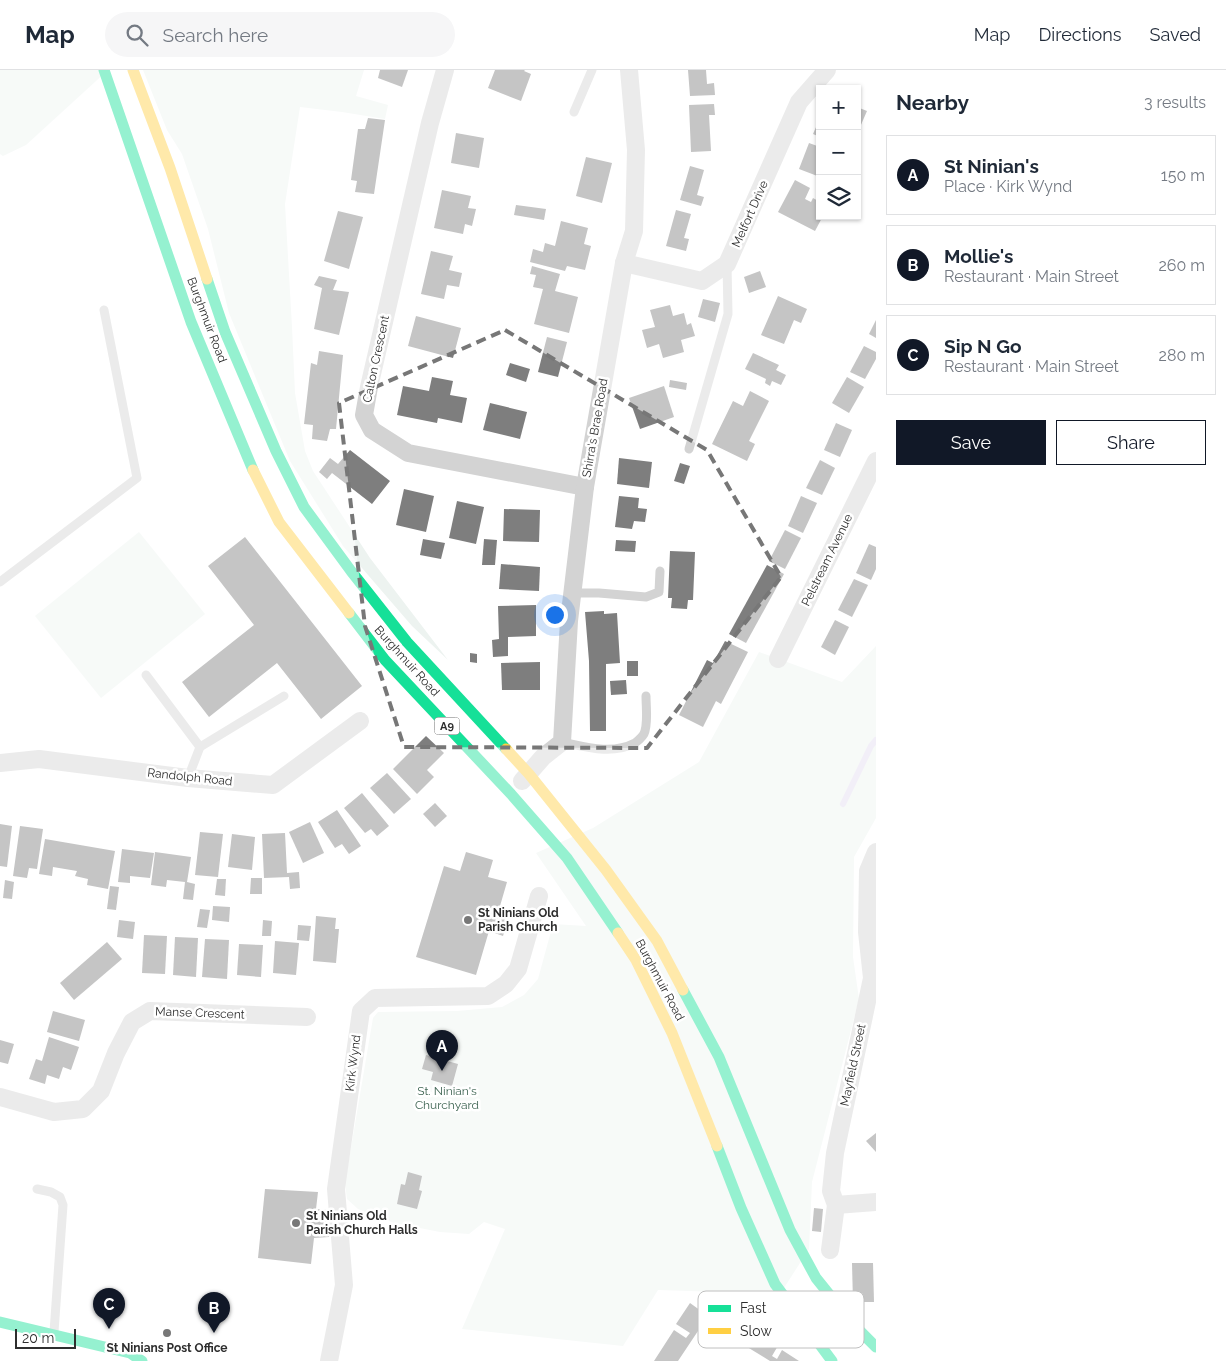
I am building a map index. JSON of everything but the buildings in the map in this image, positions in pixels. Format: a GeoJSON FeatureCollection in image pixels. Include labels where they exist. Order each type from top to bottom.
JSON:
{"type":"FeatureCollection","features":[{"type":"Feature","properties":{"kind":"main road","name":"Burghmuir Road"},"geometry":{"type":"LineString","coordinates":[[104,70],[191,322],[253,469],[279,522],[385,660],[511,794],[567,858],[636,960],[672,1033],[741,1208],[775,1284],[780,1291]]}},
{"type":"Feature","properties":{"kind":"main road","name":"Burghmuir Road"},"geometry":{"type":"LineString","coordinates":[[133,70],[170,168],[225,332],[276,451],[304,508],[407,642],[529,774],[606,870],[657,941],[719,1057],[790,1230],[816,1278],[827,1291]]}},
{"type":"Feature","properties":{"kind":"main road"},"geometry":{"type":"LineString","coordinates":[[0,1322],[130,1353],[142,1361]]}},
{"type":"Feature","properties":{"kind":"main road","name":"Burghmuir Road"},"geometry":{"type":"LineString","coordinates":[[864,1334],[876,1347]]}},
{"type":"Feature","properties":{"kind":"main road","name":"Burghmuir Road"},"geometry":{"type":"LineString","coordinates":[[822,1348],[832,1361]]}},
{"type":"Feature","properties":{"kind":"street","name":"Calton Crescent"},"geometry":{"type":"LineString","coordinates":[[445,70],[428,132],[371,377],[364,415],[372,430],[408,453],[585,486]]}},
{"type":"Feature","properties":{"kind":"street","name":"Shirra's Brae Road"},"geometry":{"type":"LineString","coordinates":[[562,742],[569,621],[585,486],[624,263],[634,231],[636,150],[629,70]]}},
{"type":"Feature","properties":{"kind":"street","name":"Melfort Drive"},"geometry":{"type":"LineString","coordinates":[[727,264],[799,102],[827,70]]}},
{"type":"Feature","properties":{"kind":"street"},"geometry":{"type":"LineString","coordinates":[[624,263],[702,281],[727,264]]}},
{"type":"Feature","properties":{"kind":"street","name":"Pelstream Avenue"},"geometry":{"type":"LineString","coordinates":[[778,659],[876,461]]}},
{"type":"Feature","properties":{"kind":"street","name":"Randolph Road"},"geometry":{"type":"LineString","coordinates":[[0,763],[39,759],[188,778],[273,785],[360,721]]}},
{"type":"Feature","properties":{"kind":"street"},"geometry":{"type":"LineString","coordinates":[[511,794],[543,757],[562,742]]}},
{"type":"Feature","properties":{"kind":"street","name":"Mayfield Street"},"geometry":{"type":"LineString","coordinates":[[830,1250],[836,1204],[831,1191],[835,1153],[872,978],[867,932],[868,871],[876,852]]}},
{"type":"Feature","properties":{"kind":"street","name":"Kirk Wynd"},"geometry":{"type":"LineString","coordinates":[[329,1361],[344,1285],[336,1189],[361,1011],[374,998],[488,996],[506,984],[518,969],[539,896]]}},
{"type":"Feature","properties":{"kind":"street","name":"Manse Crescent"},"geometry":{"type":"LineString","coordinates":[[0,1097],[54,1112],[84,1109],[101,1091],[116,1053],[132,1022],[150,1011],[307,1017]]}},
{"type":"Feature","properties":{"kind":"street"},"geometry":{"type":"LineString","coordinates":[[836,1204],[876,1202]]}},
{"type":"Feature","properties":{"kind":"lane"},"geometry":{"type":"LineString","coordinates":[[574,112],[592,70]]}},
{"type":"Feature","properties":{"kind":"lane"},"geometry":{"type":"LineString","coordinates":[[689,449],[728,314],[727,264]]}},
{"type":"Feature","properties":{"kind":"lane"},"geometry":{"type":"LineString","coordinates":[[0,582],[137,478],[104,310]]}},
{"type":"Feature","properties":{"kind":"lane"},"geometry":{"type":"LineString","coordinates":[[573,593],[646,597],[659,592],[660,571]]}},
{"type":"Feature","properties":{"kind":"lane"},"geometry":{"type":"LineString","coordinates":[[146,675],[200,747]]}},
{"type":"Feature","properties":{"kind":"lane"},"geometry":{"type":"LineString","coordinates":[[188,778],[200,747],[284,696]]}},
{"type":"Feature","properties":{"kind":"lane"},"geometry":{"type":"LineString","coordinates":[[562,742],[596,749],[619,749],[629,746],[645,734],[647,717],[646,696]]}},
{"type":"Feature","properties":{"kind":"lane"},"geometry":{"type":"LineString","coordinates":[[37,1189],[51,1192],[60,1196],[62,1200],[54,1335]]}},
{"type":"Feature","properties":{"kind":"highlighted area"},"geometry":{"type":"Polygon","coordinates":[[[505,330],[707,450],[781,577],[647,748],[404,747],[365,626],[339,403],[505,330]]]}},
{"type":"Feature","properties":{"kind":"green space"},"geometry":{"type":"Polygon","coordinates":[[[0,70],[108,70],[26,145],[3,156],[0,154],[0,70]]]}},
{"type":"Feature","properties":{"kind":"green space"},"geometry":{"type":"Polygon","coordinates":[[[143,70],[364,70],[356,96],[388,105],[385,119],[300,107],[285,204],[295,393],[305,451],[313,471],[370,558],[448,660],[412,626],[343,546],[290,461],[229,313],[208,229],[182,154],[167,130],[143,70]]]}},
{"type":"Feature","properties":{"kind":"green space"},"geometry":{"type":"Polygon","coordinates":[[[139,532],[205,614],[101,698],[35,616],[139,532]]]}},
{"type":"Feature","properties":{"kind":"green space","name":"St. Ninian's Churchyard"},"geometry":{"type":"Polygon","coordinates":[[[876,646],[876,818],[854,857],[853,957],[859,999],[812,1182],[809,1249],[782,1291],[658,1290],[623,1346],[462,1329],[505,1229],[484,1222],[469,1234],[440,1232],[394,1223],[358,1209],[347,1199],[345,1183],[373,1018],[378,1012],[457,1011],[502,1007],[524,995],[538,979],[553,924],[586,926],[536,853],[593,828],[699,762],[759,652],[842,682],[876,646]]]}},
{"type":"Feature","properties":{"kind":"waterway"},"geometry":{"type":"LineString","coordinates":[[843,804],[871,746],[876,740]]}},
{"type":"Feature","properties":{"kind":"traffic: fast"},"geometry":{"type":"LineString","coordinates":[[104,70],[191,322],[253,470]]}},
{"type":"Feature","properties":{"kind":"traffic: fast"},"geometry":{"type":"LineString","coordinates":[[207,279],[225,332],[276,451],[304,507],[407,642],[506,749]]}},
{"type":"Feature","properties":{"kind":"traffic: fast"},"geometry":{"type":"LineString","coordinates":[[349,613],[385,660],[511,794],[567,858],[618,933]]}},
{"type":"Feature","properties":{"kind":"traffic: fast"},"geometry":{"type":"LineString","coordinates":[[683,990],[719,1057],[790,1230],[816,1278],[826,1291]]}},
{"type":"Feature","properties":{"kind":"traffic: fast"},"geometry":{"type":"LineString","coordinates":[[717,1146],[741,1208],[775,1284],[780,1291]]}},
{"type":"Feature","properties":{"kind":"traffic: fast"},"geometry":{"type":"LineString","coordinates":[[0,1322],[130,1353],[142,1361]]}},
{"type":"Feature","properties":{"kind":"traffic: fast"},"geometry":{"type":"LineString","coordinates":[[864,1335],[876,1347]]}},
{"type":"Feature","properties":{"kind":"traffic: fast"},"geometry":{"type":"LineString","coordinates":[[822,1348],[832,1361]]}},
{"type":"Feature","properties":{"kind":"traffic: slow"},"geometry":{"type":"LineString","coordinates":[[133,70],[170,168],[207,279]]}},
{"type":"Feature","properties":{"kind":"traffic: slow"},"geometry":{"type":"LineString","coordinates":[[253,470],[279,522],[349,613]]}},
{"type":"Feature","properties":{"kind":"traffic: slow"},"geometry":{"type":"LineString","coordinates":[[506,749],[529,774],[606,870],[657,941],[683,990]]}},
{"type":"Feature","properties":{"kind":"traffic: slow"},"geometry":{"type":"LineString","coordinates":[[618,933],[636,960],[672,1033],[717,1146]]}},
{"type":"Feature","properties":{"kind":"place","name":"St Ninians Old Parish Church"},"geometry":{"type":"Point","coordinates":[468,920]}},
{"type":"Feature","properties":{"kind":"place","name":"St Ninian's"},"geometry":{"type":"Point","coordinates":[442,1071]}},
{"type":"Feature","properties":{"kind":"place","name":"St Ninians Old Parish Church Halls"},"geometry":{"type":"Point","coordinates":[296,1223]}},
{"type":"Feature","properties":{"kind":"place","name":"Sip N Go"},"geometry":{"type":"Point","coordinates":[109,1329]}},
{"type":"Feature","properties":{"kind":"place","name":"St Ninians Post Office"},"geometry":{"type":"Point","coordinates":[167,1333]}},
{"type":"Feature","properties":{"kind":"place","name":"Mollie's"},"geometry":{"type":"Point","coordinates":[214,1333]}}]}
